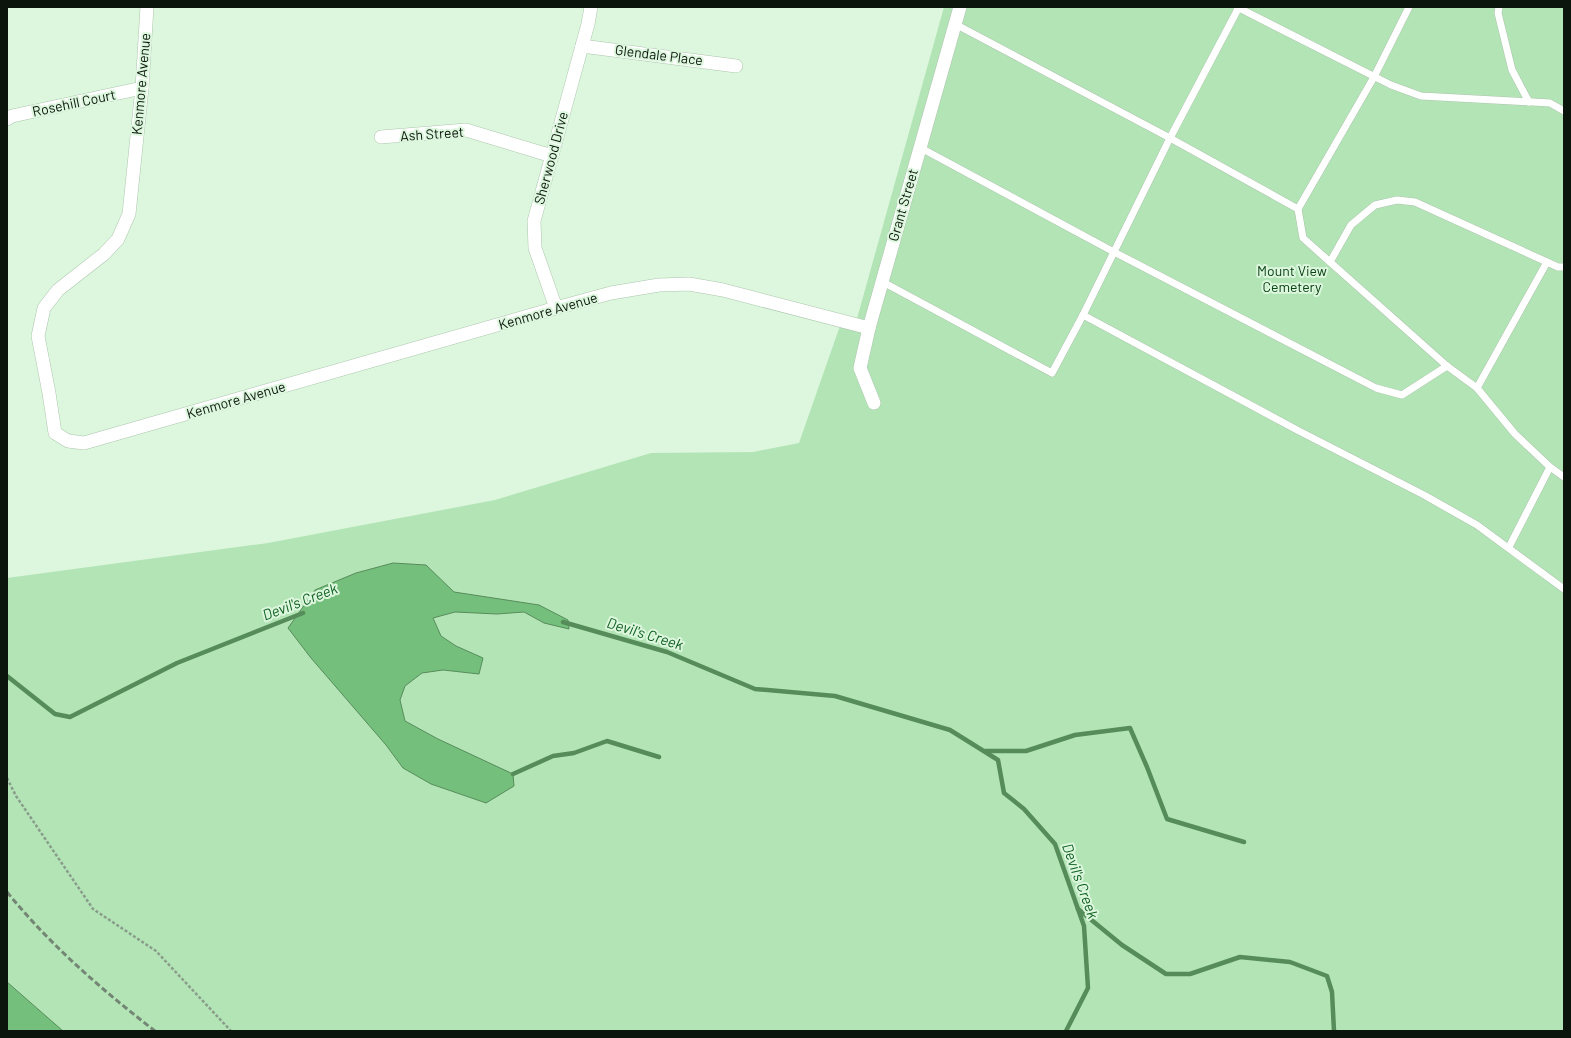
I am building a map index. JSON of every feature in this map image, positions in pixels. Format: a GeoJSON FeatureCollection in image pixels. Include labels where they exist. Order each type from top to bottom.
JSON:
{"type":"FeatureCollection","features":[{"type":"Feature","properties":{"kind":"street","name":"Kenmore Avenue"},"geometry":{"type":"LineString","coordinates":[[147,7],[142,88],[129,214],[118,239],[104,254],[58,290],[44,308],[38,336],[55,433],[68,441],[84,443],[556,308],[611,293],[659,285],[689,284],[723,290],[869,328]]}},
{"type":"Feature","properties":{"kind":"street","name":"Sherwood Drive"},"geometry":{"type":"LineString","coordinates":[[556,308],[535,248],[534,221],[582,46],[591,7]]}},
{"type":"Feature","properties":{"kind":"street","name":"Grant Street"},"geometry":{"type":"LineString","coordinates":[[874,403],[860,368],[881,281],[960,7]]}},
{"type":"Feature","properties":{"kind":"street","name":"Glendale Place"},"geometry":{"type":"LineString","coordinates":[[582,46],[736,66]]}},
{"type":"Feature","properties":{"kind":"street","name":"Rosehill Court"},"geometry":{"type":"LineString","coordinates":[[7,119],[12,116],[142,88]]}},
{"type":"Feature","properties":{"kind":"street","name":"Ash Street"},"geometry":{"type":"LineString","coordinates":[[381,137],[466,130],[552,156]]}},
{"type":"Feature","properties":{"kind":"lane"},"geometry":{"type":"LineString","coordinates":[[881,281],[1052,373],[1083,315],[1170,138],[1238,7],[1391,86],[1421,96],[1550,103],[1564,111]]}},
{"type":"Feature","properties":{"kind":"lane"},"geometry":{"type":"LineString","coordinates":[[1409,7],[1374,76],[1298,209],[1303,238],[1447,366],[1477,388],[1515,434],[1550,467],[1564,477]]}},
{"type":"Feature","properties":{"kind":"lane"},"geometry":{"type":"LineString","coordinates":[[1499,7],[1498,13],[1512,70],[1529,102]]}},
{"type":"Feature","properties":{"kind":"lane"},"geometry":{"type":"LineString","coordinates":[[955,24],[1170,138],[1298,209]]}},
{"type":"Feature","properties":{"kind":"lane"},"geometry":{"type":"LineString","coordinates":[[919,147],[1114,252],[1376,388],[1402,395],[1447,366]]}},
{"type":"Feature","properties":{"kind":"lane"},"geometry":{"type":"LineString","coordinates":[[1330,262],[1351,225],[1375,205],[1397,200],[1415,202],[1558,267],[1564,267]]}},
{"type":"Feature","properties":{"kind":"lane"},"geometry":{"type":"LineString","coordinates":[[1477,388],[1547,262]]}},
{"type":"Feature","properties":{"kind":"lane"},"geometry":{"type":"LineString","coordinates":[[1083,315],[1299,431],[1424,495],[1477,525],[1509,547],[1564,589]]}},
{"type":"Feature","properties":{"kind":"lane"},"geometry":{"type":"LineString","coordinates":[[1509,547],[1550,467]]}},
{"type":"Feature","properties":{"kind":"path"},"geometry":{"type":"LineString","coordinates":[[7,778],[16,796],[93,908],[156,951],[231,1031]]}},
{"type":"Feature","properties":{"kind":"green space","name":"Mount View Cemetery"},"geometry":{"type":"Polygon","coordinates":[[[944,7],[1564,7],[1564,1031],[63,1031],[7,982],[7,578],[268,543],[495,500],[651,453],[753,452],[799,443],[842,320],[856,322],[944,7]],[[393,563],[288,628],[311,658],[386,745],[403,768],[431,784],[485,803],[514,786],[457,749],[405,721],[400,700],[405,686],[422,673],[443,670],[479,674],[483,658],[456,646],[441,636],[433,618],[455,612],[497,614],[524,612],[544,623],[539,605],[454,592],[426,565],[393,563]]]}},
{"type":"Feature","properties":{"kind":"shaded area"},"geometry":{"type":"Polygon","coordinates":[[[393,563],[426,565],[454,592],[539,605],[568,620],[569,629],[544,623],[524,612],[497,614],[455,612],[433,618],[441,636],[456,646],[483,658],[479,674],[443,670],[422,673],[405,686],[400,700],[405,721],[438,739],[513,774],[514,786],[486,803],[431,784],[403,768],[386,745],[311,658],[288,628],[315,590],[356,573],[393,563]]]}},
{"type":"Feature","properties":{"kind":"shaded area"},"geometry":{"type":"Polygon","coordinates":[[[7,982],[63,1031],[7,1031],[7,982]]]}},
{"type":"Feature","properties":{"kind":"waterway","name":"Devil's Creek"},"geometry":{"type":"LineString","coordinates":[[7,676],[55,714],[70,717],[177,663],[303,613]]}},
{"type":"Feature","properties":{"kind":"waterway","name":"Devil's Creek"},"geometry":{"type":"LineString","coordinates":[[563,622],[667,652],[755,689],[835,696],[950,730],[998,760],[1004,793],[1024,809],[1055,844],[1084,926],[1088,988],[1066,1031]]}},
{"type":"Feature","properties":{"kind":"waterway"},"geometry":{"type":"LineString","coordinates":[[985,751],[1026,751],[1075,735],[1130,728],[1167,819],[1244,842]]}},
{"type":"Feature","properties":{"kind":"waterway"},"geometry":{"type":"LineString","coordinates":[[513,774],[553,756],[574,753],[607,741],[659,757]]}},
{"type":"Feature","properties":{"kind":"waterway"},"geometry":{"type":"LineString","coordinates":[[1078,909],[1122,945],[1166,974],[1190,974],[1240,957],[1290,962],[1327,976],[1332,992],[1334,1031]]}},
{"type":"Feature","properties":{"kind":"railway"},"geometry":{"type":"LineString","coordinates":[[7,892],[41,930],[77,966],[155,1031]]}}]}
